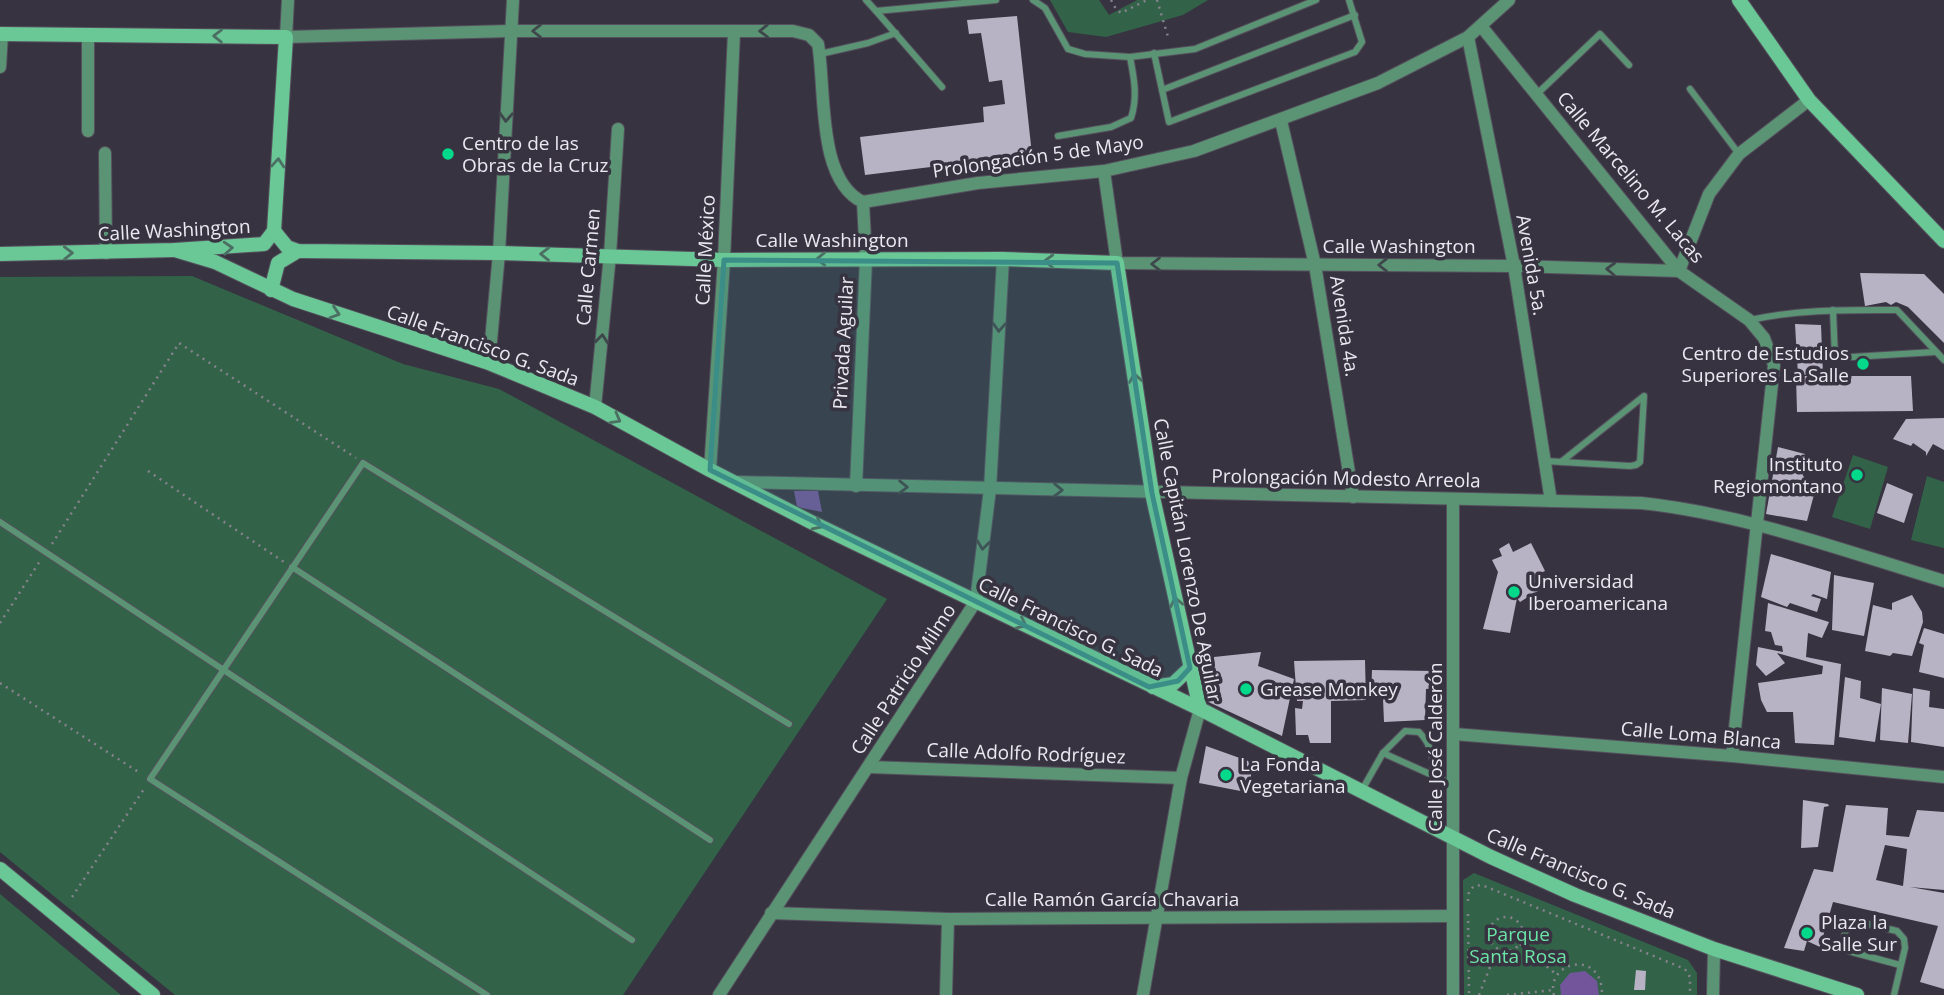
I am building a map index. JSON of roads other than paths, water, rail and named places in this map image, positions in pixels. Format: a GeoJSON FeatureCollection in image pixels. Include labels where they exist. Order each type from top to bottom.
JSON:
{"type":"FeatureCollection","features":[{"type":"Feature","properties":{"kind":"street"},"geometry":{"type":"LineString","coordinates":[[274,231],[288,0]]}},
{"type":"Feature","properties":{"kind":"street"},"geometry":{"type":"LineString","coordinates":[[489,363],[499,253],[513,0]]}},
{"type":"Feature","properties":{"kind":"street","name":"Prolongación 5 de Mayo"},"geometry":{"type":"LineString","coordinates":[[863,202],[978,183],[1104,171],[1194,151],[1378,83],[1468,37],[1509,0]]}},
{"type":"Feature","properties":{"kind":"street"},"geometry":{"type":"LineString","coordinates":[[1739,0],[1809,100],[1944,241]]}},
{"type":"Feature","properties":{"kind":"street","name":"Calle Marcelino M. Lacas"},"geometry":{"type":"LineString","coordinates":[[1481,26],[1679,271],[1749,320],[1764,338],[1774,365],[1732,756]]}},
{"type":"Feature","properties":{"kind":"street"},"geometry":{"type":"LineString","coordinates":[[0,67],[1,34],[286,37],[511,31],[793,31],[809,35],[815,40],[820,54],[822,112],[834,166],[844,186],[863,202]]}},
{"type":"Feature","properties":{"kind":"street","name":"Calle México"},"geometry":{"type":"LineString","coordinates":[[710,470],[724,260],[734,32]]}},
{"type":"Feature","properties":{"kind":"street"},"geometry":{"type":"LineString","coordinates":[[88,35],[88,131]]}},
{"type":"Feature","properties":{"kind":"street","name":"Avenida 5a."},"geometry":{"type":"LineString","coordinates":[[1468,37],[1514,266],[1551,501]]}},
{"type":"Feature","properties":{"kind":"street"},"geometry":{"type":"LineString","coordinates":[[1679,271],[1709,194],[1739,154],[1809,100]]}},
{"type":"Feature","properties":{"kind":"street","name":"Avenida 4a."},"geometry":{"type":"LineString","coordinates":[[1281,121],[1315,265],[1353,497]]}},
{"type":"Feature","properties":{"kind":"street","name":"Calle Carmen"},"geometry":{"type":"LineString","coordinates":[[595,407],[610,256],[618,129]]}},
{"type":"Feature","properties":{"kind":"street"},"geometry":{"type":"LineString","coordinates":[[105,153],[106,253]]}},
{"type":"Feature","properties":{"kind":"street","name":"Calle Capitán Lorenzo De Aguilar"},"geometry":{"type":"LineString","coordinates":[[1104,171],[1152,492],[1200,709],[1181,778],[1143,995]]}},
{"type":"Feature","properties":{"kind":"street","name":"Privada Aguilar"},"geometry":{"type":"LineString","coordinates":[[856,485],[866,258],[863,202]]}},
{"type":"Feature","properties":{"kind":"street","name":"Calle Washington"},"geometry":{"type":"LineString","coordinates":[[0,254],[106,253],[258,246],[264,244],[274,231],[281,242],[298,251],[499,253],[724,260],[1003,259],[1679,271]]}},
{"type":"Feature","properties":{"kind":"street","name":"Calle Francisco G. Sada"},"geometry":{"type":"LineString","coordinates":[[175,250],[215,262],[271,290],[489,363],[595,407],[811,522],[1149,687],[1200,709],[1454,838],[1575,895],[1713,949],[1854,995]]}},
{"type":"Feature","properties":{"kind":"street"},"geometry":{"type":"LineString","coordinates":[[271,290],[278,263],[298,251]]}},
{"type":"Feature","properties":{"kind":"street","name":"Calle Patricio Milmo"},"geometry":{"type":"LineString","coordinates":[[719,995],[976,601],[990,489],[1003,259]]}},
{"type":"Feature","properties":{"kind":"street","name":"Prolongación Modesto Arreola"},"geometry":{"type":"LineString","coordinates":[[737,482],[1641,503],[1686,508],[1758,524],[1944,581]]}},
{"type":"Feature","properties":{"kind":"street","name":"Calle José Calderón"},"geometry":{"type":"LineString","coordinates":[[1453,500],[1453,995]]}},
{"type":"Feature","properties":{"kind":"street"},"geometry":{"type":"LineString","coordinates":[[1149,687],[1173,684],[1190,668]]}},
{"type":"Feature","properties":{"kind":"street","name":"Calle Loma Blanca"},"geometry":{"type":"LineString","coordinates":[[1454,734],[1732,756],[1944,777]]}},
{"type":"Feature","properties":{"kind":"street","name":"Calle Adolfo Rodríguez"},"geometry":{"type":"LineString","coordinates":[[869,766],[1181,778]]}},
{"type":"Feature","properties":{"kind":"street"},"geometry":{"type":"LineString","coordinates":[[0,869],[153,995]]}},
{"type":"Feature","properties":{"kind":"street","name":"Calle Ramón García Chavaria"},"geometry":{"type":"LineString","coordinates":[[771,913],[948,919],[1453,916]]}},
{"type":"Feature","properties":{"kind":"street"},"geometry":{"type":"LineString","coordinates":[[946,995],[948,919]]}},
{"type":"Feature","properties":{"kind":"street"},"geometry":{"type":"LineString","coordinates":[[1713,949],[1713,995]]}},
{"type":"Feature","properties":{"kind":"lane"},"geometry":{"type":"LineString","coordinates":[[866,0],[942,87]]}},
{"type":"Feature","properties":{"kind":"lane"},"geometry":{"type":"LineString","coordinates":[[876,11],[996,0]]}},
{"type":"Feature","properties":{"kind":"lane"},"geometry":{"type":"LineString","coordinates":[[1033,0],[1045,8],[1069,48],[1084,54],[1130,57],[1195,49],[1316,0]]}},
{"type":"Feature","properties":{"kind":"lane"},"geometry":{"type":"LineString","coordinates":[[1154,53],[1169,122],[1355,52],[1362,42],[1349,0]]}},
{"type":"Feature","properties":{"kind":"lane"},"geometry":{"type":"LineString","coordinates":[[1162,90],[1355,15]]}},
{"type":"Feature","properties":{"kind":"lane"},"geometry":{"type":"LineString","coordinates":[[820,54],[868,43],[896,33]]}},
{"type":"Feature","properties":{"kind":"lane"},"geometry":{"type":"LineString","coordinates":[[1537,94],[1600,34],[1629,65]]}},
{"type":"Feature","properties":{"kind":"lane"},"geometry":{"type":"LineString","coordinates":[[1058,136],[1111,127],[1131,118],[1135,90],[1130,57]]}},
{"type":"Feature","properties":{"kind":"lane"},"geometry":{"type":"LineString","coordinates":[[1690,89],[1739,154]]}},
{"type":"Feature","properties":{"kind":"lane"},"geometry":{"type":"LineString","coordinates":[[1833,310],[1835,358],[1935,352]]}},
{"type":"Feature","properties":{"kind":"lane"},"geometry":{"type":"LineString","coordinates":[[1749,320],[1781,313],[1897,310],[1944,360]]}},
{"type":"Feature","properties":{"kind":"lane"},"geometry":{"type":"LineString","coordinates":[[1545,461],[1561,462],[1636,465],[1640,461],[1644,396],[1561,462]]}},
{"type":"Feature","properties":{"kind":"lane"},"geometry":{"type":"LineString","coordinates":[[487,995],[150,779],[363,463],[789,724]]}},
{"type":"Feature","properties":{"kind":"lane"},"geometry":{"type":"LineString","coordinates":[[0,522],[632,940]]}},
{"type":"Feature","properties":{"kind":"lane"},"geometry":{"type":"LineString","coordinates":[[292,567],[710,840]]}},
{"type":"Feature","properties":{"kind":"lane"},"geometry":{"type":"LineString","coordinates":[[1361,791],[1384,754],[1405,731],[1419,732],[1427,740],[1432,752],[1434,775]]}},
{"type":"Feature","properties":{"kind":"lane"},"geometry":{"type":"LineString","coordinates":[[1384,754],[1454,785]]}},
{"type":"Feature","properties":{"kind":"lane"},"geometry":{"type":"LineString","coordinates":[[1894,995],[1905,948],[1904,939],[1897,931],[1860,922],[1850,924],[1844,932],[1843,943],[1848,951],[1900,965]]}},
{"type":"Feature","properties":{"kind":"place","name":"Centro de las Obras de la Cruz"},"geometry":{"type":"Point","coordinates":[448,154]}},
{"type":"Feature","properties":{"kind":"place","name":"Centro de Estudios Superiores La Salle"},"geometry":{"type":"Point","coordinates":[1863,364]}},
{"type":"Feature","properties":{"kind":"place","name":"Instituto Regiomontano"},"geometry":{"type":"Point","coordinates":[1857,475]}},
{"type":"Feature","properties":{"kind":"place","name":"Universidad Iberoamericana"},"geometry":{"type":"Point","coordinates":[1514,592]}},
{"type":"Feature","properties":{"kind":"place","name":"Grease Monkey"},"geometry":{"type":"Point","coordinates":[1246,689]}},
{"type":"Feature","properties":{"kind":"place","name":"La Fonda Vegetariana"},"geometry":{"type":"Point","coordinates":[1226,775]}},
{"type":"Feature","properties":{"kind":"place","name":"Plaza la Salle Sur"},"geometry":{"type":"Point","coordinates":[1807,933]}},
{"type":"Feature","properties":{"kind":"park label","name":"Parque Santa Rosa"},"geometry":{"type":"Point","coordinates":[1518,945]}}]}
